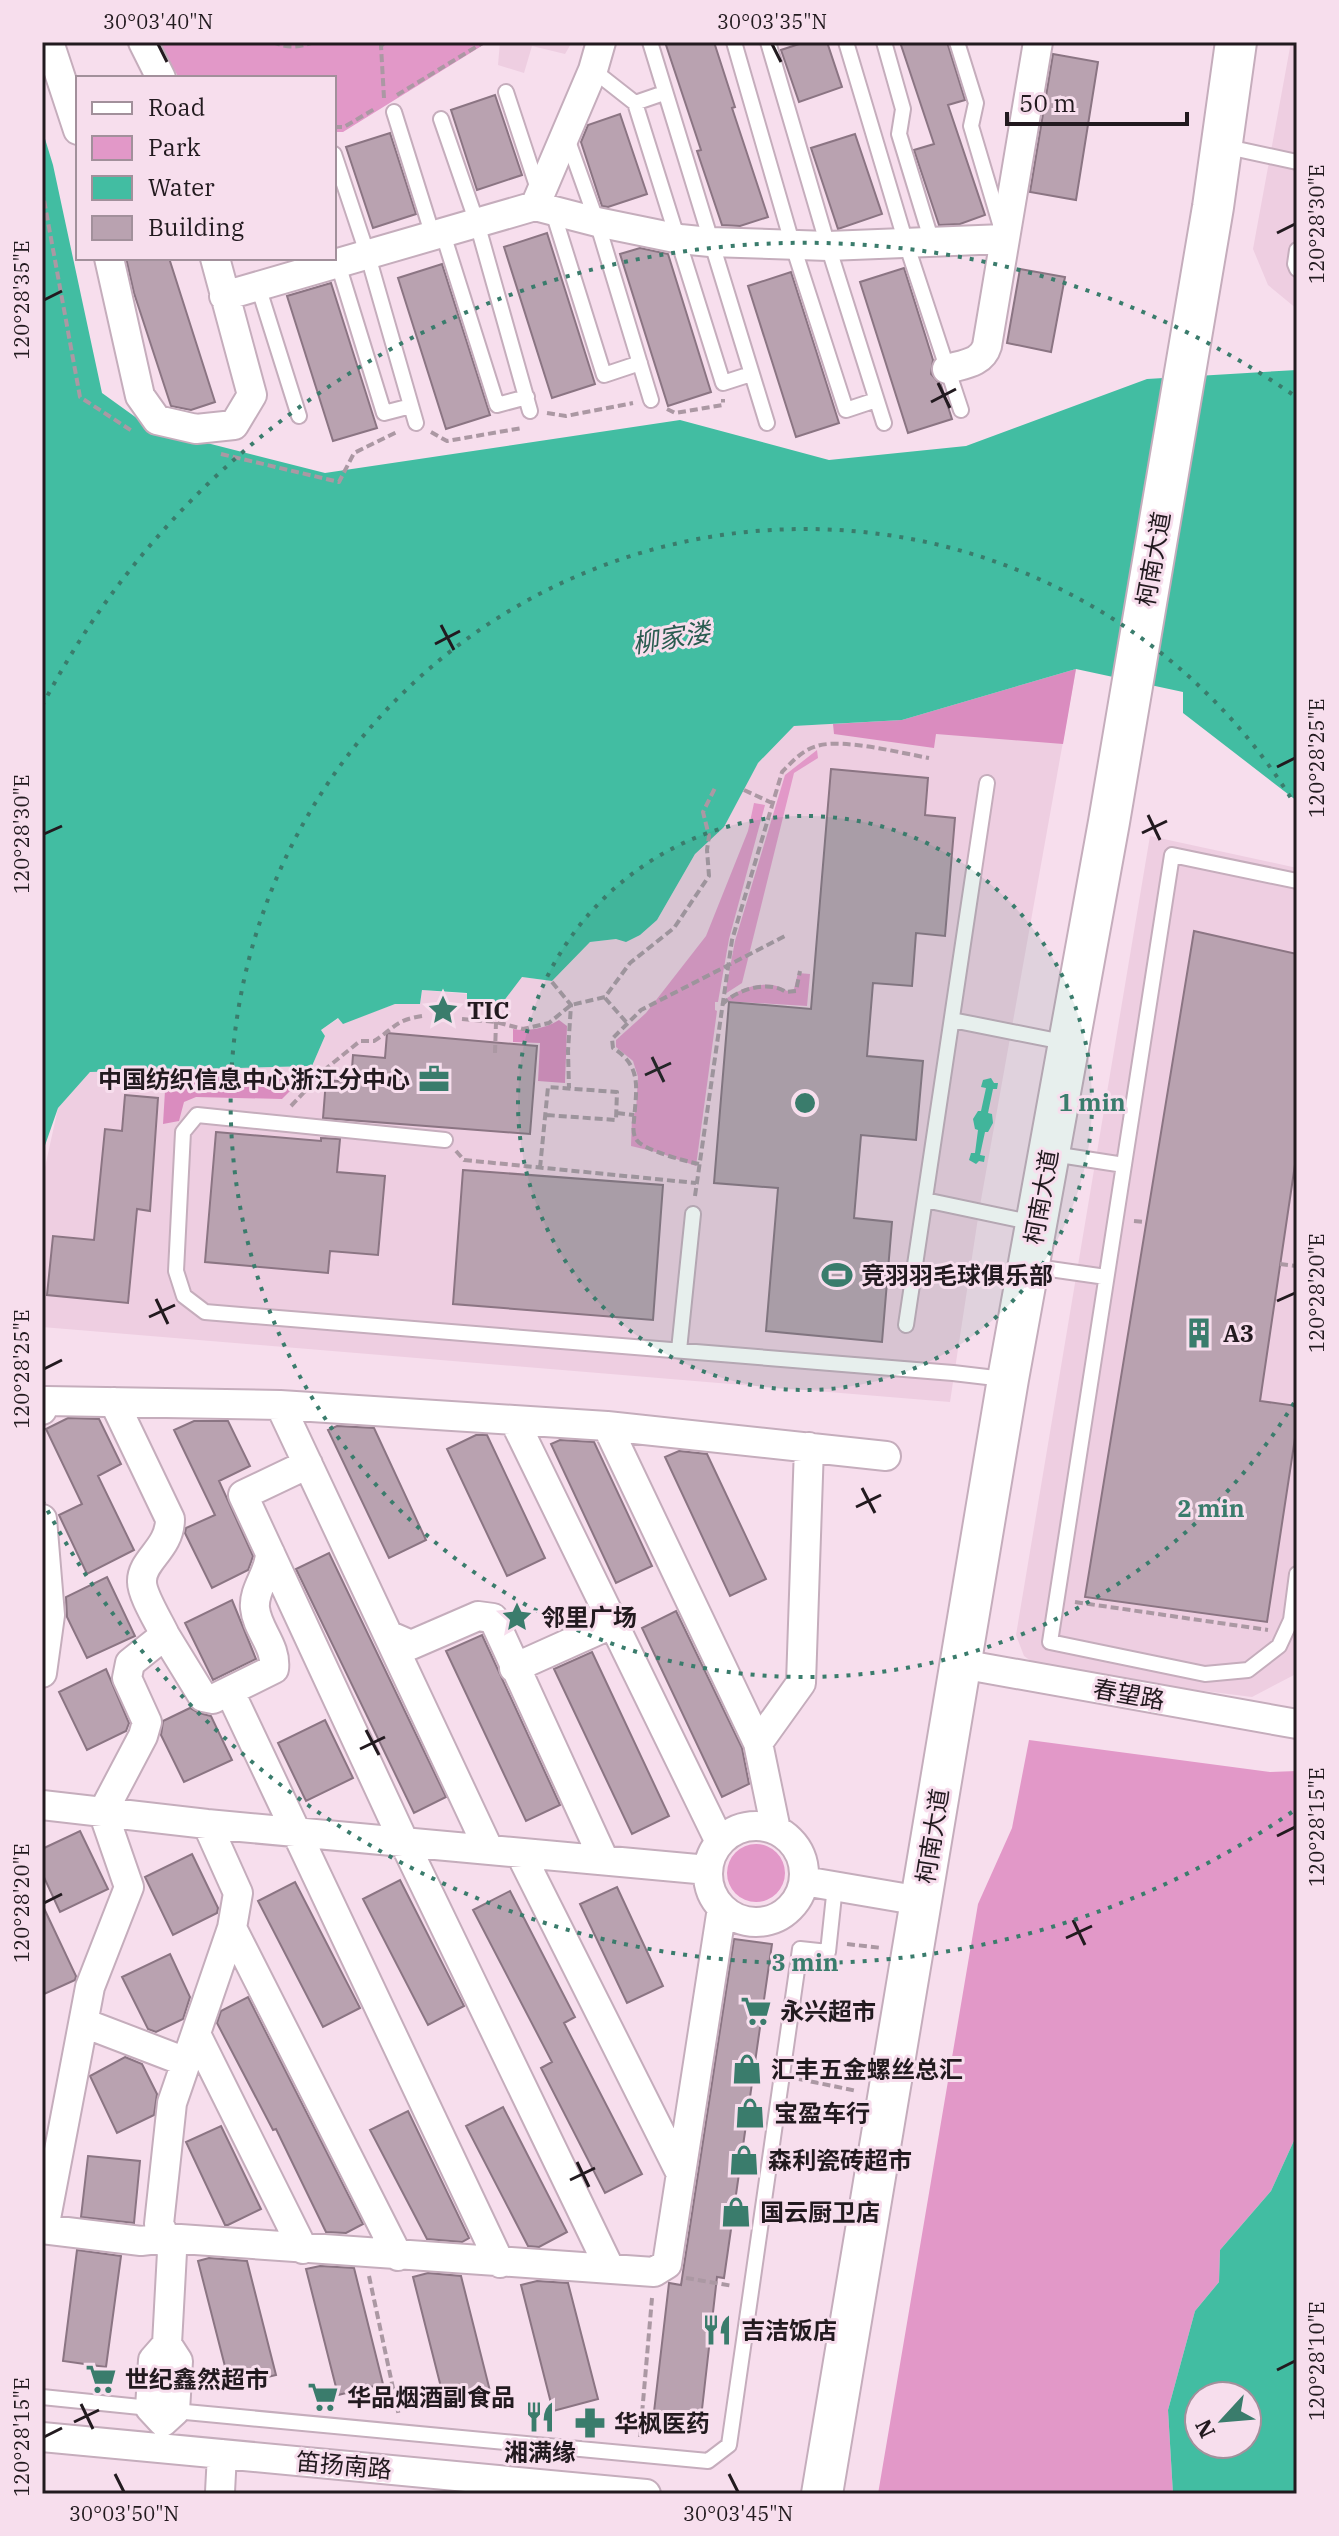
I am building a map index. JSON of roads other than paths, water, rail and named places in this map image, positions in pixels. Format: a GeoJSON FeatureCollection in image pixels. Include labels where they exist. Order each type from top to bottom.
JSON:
{"type":"FeatureCollection","features":[{"type":"Feature","properties":{"kind":"main road","name":"柯南大道"},"geometry":{"type":"LineString","coordinates":[[822,2494],[1008,1379],[1109,822],[1213,207],[1236,42]]}},
{"type":"Feature","properties":{"kind":"street"},"geometry":{"type":"LineString","coordinates":[[49,42],[76,124]]}},
{"type":"Feature","properties":{"kind":"street"},"geometry":{"type":"LineString","coordinates":[[143,42],[160,76]]}},
{"type":"Feature","properties":{"kind":"street"},"geometry":{"type":"LineString","coordinates":[[542,203],[601,42]]}},
{"type":"Feature","properties":{"kind":"street"},"geometry":{"type":"LineString","coordinates":[[947,369],[984,355],[1038,42]]}},
{"type":"Feature","properties":{"kind":"street"},"geometry":{"type":"LineString","coordinates":[[224,296],[328,263],[368,256],[542,203],[597,222],[710,242],[828,246],[1004,239]]}},
{"type":"Feature","properties":{"kind":"street"},"geometry":{"type":"LineString","coordinates":[[109,260],[140,396],[157,420],[196,429],[234,425],[252,395],[215,260]]}},
{"type":"Feature","properties":{"kind":"street"},"geometry":{"type":"LineString","coordinates":[[42,1410],[46,1401],[280,1405],[607,1426],[886,1456]]}},
{"type":"Feature","properties":{"kind":"street"},"geometry":{"type":"LineString","coordinates":[[114,1402],[170,1519],[170,1533],[143,1572],[141,1584],[165,1635],[203,1697],[213,1699],[274,1669],[275,1657],[255,1611],[255,1597],[270,1564],[270,1553]]}},
{"type":"Feature","properties":{"kind":"street"},"geometry":{"type":"LineString","coordinates":[[280,1405],[489,1850]]}},
{"type":"Feature","properties":{"kind":"street"},"geometry":{"type":"LineString","coordinates":[[514,1420],[720,1842]]}},
{"type":"Feature","properties":{"kind":"street"},"geometry":{"type":"LineString","coordinates":[[607,1426],[758,1743],[776,1830]]}},
{"type":"Feature","properties":{"kind":"street"},"geometry":{"type":"LineString","coordinates":[[758,1743],[801,1683],[809,1447]]}},
{"type":"Feature","properties":{"kind":"street"},"geometry":{"type":"LineString","coordinates":[[308,1464],[243,1495],[404,1842],[610,2269]]}},
{"type":"Feature","properties":{"kind":"street"},"geometry":{"type":"LineString","coordinates":[[42,1519],[50,1615],[42,1673]]}},
{"type":"Feature","properties":{"kind":"street"},"geometry":{"type":"LineString","coordinates":[[388,1635],[411,1645],[478,1616],[493,1618],[604,1860]]}},
{"type":"Feature","properties":{"kind":"street"},"geometry":{"type":"LineString","coordinates":[[514,1668],[612,1624]]}},
{"type":"Feature","properties":{"kind":"street"},"geometry":{"type":"LineString","coordinates":[[165,1635],[130,1663],[127,1678],[147,1722],[143,1736],[103,1812],[129,1887],[90,1987],[43,2229],[141,2241],[166,2238],[500,2263],[610,2269],[660,2268],[681,2174],[722,1908]]}},
{"type":"Feature","properties":{"kind":"street","name":"春望路"},"geometry":{"type":"LineString","coordinates":[[961,1664],[1297,1724]]}},
{"type":"Feature","properties":{"kind":"street"},"geometry":{"type":"LineString","coordinates":[[230,1692],[500,2263]]}},
{"type":"Feature","properties":{"kind":"street"},"geometry":{"type":"LineString","coordinates":[[42,1805],[207,1824],[708,1870]]}},
{"type":"Feature","properties":{"kind":"street"},"geometry":{"type":"LineString","coordinates":[[162,2422],[178,2361],[167,2344],[172,2252],[159,2224],[172,2103],[232,1928],[238,1893],[207,1824]]}},
{"type":"Feature","properties":{"kind":"street"},"geometry":{"type":"LineString","coordinates":[[747,1826],[762,1826],[790,1838],[804,1865],[800,1895],[791,1908],[779,1917],[764,1921],[734,1917],[722,1908],[714,1897],[708,1870],[720,1842],[732,1832],[747,1826]]}},
{"type":"Feature","properties":{"kind":"street"},"geometry":{"type":"LineString","coordinates":[[520,1853],[681,2174]]}},
{"type":"Feature","properties":{"kind":"street"},"geometry":{"type":"LineString","coordinates":[[804,1881],[921,1901]]}},
{"type":"Feature","properties":{"kind":"street"},"geometry":{"type":"LineString","coordinates":[[232,1928],[398,2256]]}},
{"type":"Feature","properties":{"kind":"street"},"geometry":{"type":"LineString","coordinates":[[84,2023],[186,2062]]}},
{"type":"Feature","properties":{"kind":"street"},"geometry":{"type":"LineString","coordinates":[[196,2034],[303,2249]]}},
{"type":"Feature","properties":{"kind":"street","name":"笛扬南路"},"geometry":{"type":"LineString","coordinates":[[42,2437],[162,2422],[222,2454],[646,2494]]}},
{"type":"Feature","properties":{"kind":"street"},"geometry":{"type":"LineString","coordinates":[[219,2493],[222,2454]]}},
{"type":"Feature","properties":{"kind":"lane"},"geometry":{"type":"LineString","coordinates":[[650,42],[767,423]]}},
{"type":"Feature","properties":{"kind":"lane"},"geometry":{"type":"LineString","coordinates":[[752,42],[735,45],[793,246],[846,410],[876,400]]}},
{"type":"Feature","properties":{"kind":"lane"},"geometry":{"type":"LineString","coordinates":[[768,42],[884,423]]}},
{"type":"Feature","properties":{"kind":"lane"},"geometry":{"type":"LineString","coordinates":[[846,42],[919,242]]}},
{"type":"Feature","properties":{"kind":"lane"},"geometry":{"type":"LineString","coordinates":[[884,42],[903,109],[899,134],[919,242],[947,369],[961,410]]}},
{"type":"Feature","properties":{"kind":"lane"},"geometry":{"type":"LineString","coordinates":[[957,42],[976,103],[971,126],[1004,239]]}},
{"type":"Feature","properties":{"kind":"lane"},"geometry":{"type":"LineString","coordinates":[[593,70],[635,103],[723,383],[751,374]]}},
{"type":"Feature","properties":{"kind":"lane"},"geometry":{"type":"LineString","coordinates":[[506,92],[604,375],[640,363]]}},
{"type":"Feature","properties":{"kind":"lane"},"geometry":{"type":"LineString","coordinates":[[635,103],[664,93]]}},
{"type":"Feature","properties":{"kind":"lane"},"geometry":{"type":"LineString","coordinates":[[389,107],[438,235],[497,405],[528,404],[477,223],[441,119]]}},
{"type":"Feature","properties":{"kind":"lane"},"geometry":{"type":"LineString","coordinates":[[566,135],[597,222],[651,400]]}},
{"type":"Feature","properties":{"kind":"lane"},"geometry":{"type":"LineString","coordinates":[[1222,146],[1297,162]]}},
{"type":"Feature","properties":{"kind":"lane"},"geometry":{"type":"LineString","coordinates":[[336,160],[368,256],[416,423]]}},
{"type":"Feature","properties":{"kind":"lane"},"geometry":{"type":"LineString","coordinates":[[1297,250],[1297,269]]}},
{"type":"Feature","properties":{"kind":"lane"},"geometry":{"type":"LineString","coordinates":[[328,263],[384,413],[411,406]]}},
{"type":"Feature","properties":{"kind":"lane"},"geometry":{"type":"LineString","coordinates":[[258,286],[299,416]]}},
{"type":"Feature","properties":{"kind":"lane"},"geometry":{"type":"LineString","coordinates":[[906,1325],[987,783]]}},
{"type":"Feature","properties":{"kind":"lane"},"geometry":{"type":"LineString","coordinates":[[1297,881],[1172,855],[1050,1642],[1205,1674],[1248,1670],[1279,1646],[1291,1620],[1297,1574]]}},
{"type":"Feature","properties":{"kind":"lane"},"geometry":{"type":"LineString","coordinates":[[952,1020],[1069,1043]]}},
{"type":"Feature","properties":{"kind":"lane"},"geometry":{"type":"LineString","coordinates":[[445,1140],[197,1115],[183,1132],[176,1271],[184,1296],[205,1312],[1008,1379]]}},
{"type":"Feature","properties":{"kind":"lane"},"geometry":{"type":"LineString","coordinates":[[1050,1153],[1124,1165]]}},
{"type":"Feature","properties":{"kind":"lane"},"geometry":{"type":"LineString","coordinates":[[925,1200],[1036,1223]]}},
{"type":"Feature","properties":{"kind":"lane"},"geometry":{"type":"LineString","coordinates":[[679,1350],[693,1214]]}},
{"type":"Feature","properties":{"kind":"lane"},"geometry":{"type":"LineString","coordinates":[[1029,1266],[1106,1277]]}},
{"type":"Feature","properties":{"kind":"lane"},"geometry":{"type":"LineString","coordinates":[[42,2397],[162,2422],[397,2434],[708,2461],[729,2445],[800,1949],[828,1952],[835,1886]]}},
{"type":"Feature","properties":{"kind":"water","name":"柳家溇"},"geometry":{"type":"Polygon","coordinates":[[[42,129],[53,165],[102,393],[152,429],[325,473],[680,420],[829,460],[966,446],[1147,379],[1297,370],[1297,801],[1183,713],[1183,692],[1076,669],[902,720],[794,726],[758,763],[724,827],[695,854],[657,920],[640,935],[626,942],[616,939],[590,942],[552,981],[522,977],[503,1002],[467,1003],[467,993],[422,990],[420,1004],[395,1004],[343,1024],[338,1018],[321,1030],[325,1036],[312,1066],[90,1072],[58,1108],[42,1154],[42,129]]]}},
{"type":"Feature","properties":{"kind":"water"},"geometry":{"type":"Polygon","coordinates":[[[991,1078],[998,1083],[997,1089],[993,1089],[988,1113],[992,1114],[993,1123],[985,1132],[980,1155],[985,1156],[984,1162],[976,1164],[969,1160],[971,1153],[975,1153],[978,1130],[973,1119],[981,1111],[986,1088],[981,1087],[983,1080],[991,1078]]]}},
{"type":"Feature","properties":{"kind":"water"},"geometry":{"type":"Polygon","coordinates":[[[1297,2134],[1297,2494],[1173,2494],[1168,2410],[1195,2311],[1219,2282],[1220,2250],[1271,2191],[1297,2134]]]}},
{"type":"Feature","properties":{"kind":"place","name":"TIC"},"geometry":{"type":"Point","coordinates":[443,1010]}},
{"type":"Feature","properties":{"kind":"place","name":"中国纺织信息中心浙江分中心"},"geometry":{"type":"Point","coordinates":[434,1079]}},
{"type":"Feature","properties":{"kind":"place","name":"竞羽羽毛球俱乐部"},"geometry":{"type":"Point","coordinates":[837,1275]}},
{"type":"Feature","properties":{"kind":"place","name":"A3"},"geometry":{"type":"Point","coordinates":[1199,1333]}},
{"type":"Feature","properties":{"kind":"place","name":"邻里广场"},"geometry":{"type":"Point","coordinates":[517,1617]}},
{"type":"Feature","properties":{"kind":"place","name":"永兴超市"},"geometry":{"type":"Point","coordinates":[756,2011]}},
{"type":"Feature","properties":{"kind":"place","name":"汇丰五金螺丝总汇"},"geometry":{"type":"Point","coordinates":[747,2069]}},
{"type":"Feature","properties":{"kind":"place","name":"宝盈车行"},"geometry":{"type":"Point","coordinates":[750,2113]}},
{"type":"Feature","properties":{"kind":"place","name":"森利瓷砖超市"},"geometry":{"type":"Point","coordinates":[744,2160]}},
{"type":"Feature","properties":{"kind":"place","name":"国云厨卫店"},"geometry":{"type":"Point","coordinates":[736,2212]}},
{"type":"Feature","properties":{"kind":"place","name":"吉洁饭店"},"geometry":{"type":"Point","coordinates":[717,2330]}},
{"type":"Feature","properties":{"kind":"place","name":"世纪鑫然超市"},"geometry":{"type":"Point","coordinates":[101,2379]}},
{"type":"Feature","properties":{"kind":"place","name":"华品烟酒副食品"},"geometry":{"type":"Point","coordinates":[323,2397]}},
{"type":"Feature","properties":{"kind":"place","name":"湘满缘"},"geometry":{"type":"Point","coordinates":[540,2417]}},
{"type":"Feature","properties":{"kind":"place","name":"华枫医药"},"geometry":{"type":"Point","coordinates":[590,2423]}}]}
